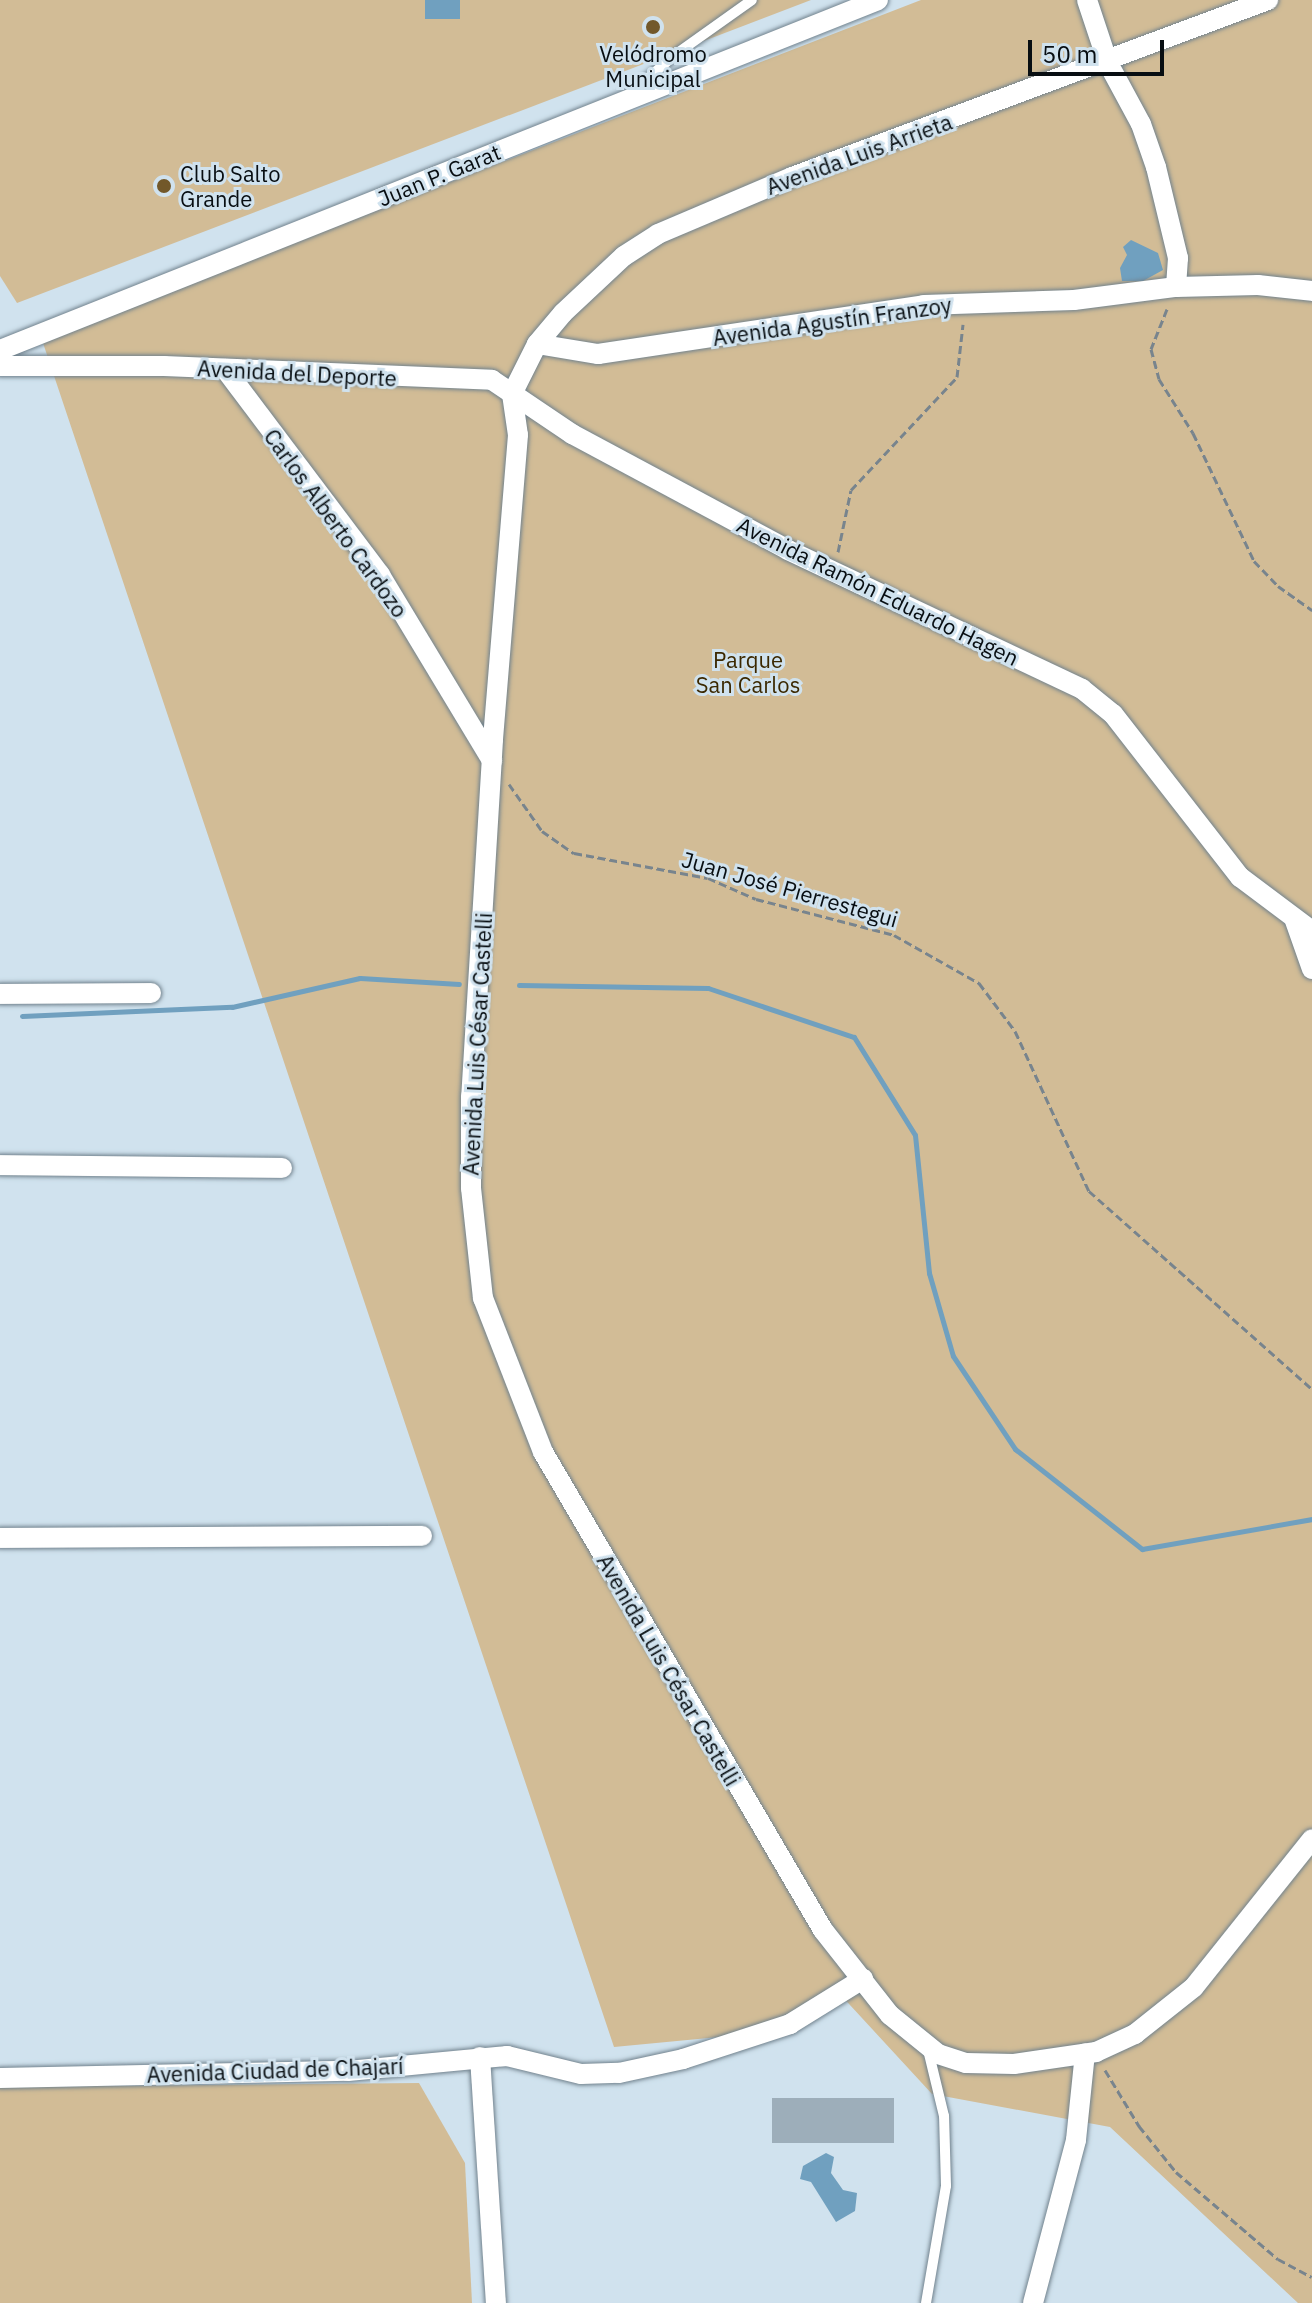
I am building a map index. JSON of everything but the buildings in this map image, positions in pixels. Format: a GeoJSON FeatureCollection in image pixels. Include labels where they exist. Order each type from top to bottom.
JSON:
{"type":"FeatureCollection","features":[{"type":"Feature","properties":{"kind":"street","name":"Juan P. Garat"},"geometry":{"type":"LineString","coordinates":[[0,350],[878,0]]}},
{"type":"Feature","properties":{"kind":"street"},"geometry":{"type":"LineString","coordinates":[[1087,0],[1108,63],[1141,124],[1156,167],[1178,258],[1176,287]]}},
{"type":"Feature","properties":{"kind":"street","name":"Avenida Luis Arrieta"},"geometry":{"type":"LineString","coordinates":[[512,394],[537,344],[624,256],[658,234],[792,177],[1108,63],[1268,0]]}},
{"type":"Feature","properties":{"kind":"street","name":"Avenida Agustín Franzoy"},"geometry":{"type":"LineString","coordinates":[[537,344],[598,354],[924,305],[1074,300],[1176,287],[1258,285],[1312,291]]}},
{"type":"Feature","properties":{"kind":"street","name":"Avenida del Deporte"},"geometry":{"type":"LineString","coordinates":[[0,366],[225,369],[481,379],[512,394]]}},
{"type":"Feature","properties":{"kind":"street","name":"Carlos Alberto Cardozo"},"geometry":{"type":"LineString","coordinates":[[225,369],[380,575],[492,761]]}},
{"type":"Feature","properties":{"kind":"street","name":"Avenida Ramón Eduardo Hagen"},"geometry":{"type":"LineString","coordinates":[[512,394],[572,434],[834,572],[1082,689],[1123,726],[1202,834],[1262,896]]}},
{"type":"Feature","properties":{"kind":"street","name":"Avenida Luis César Castelli"},"geometry":{"type":"LineString","coordinates":[[512,394],[518,435],[492,761],[471,1096],[471,1188],[483,1298],[543,1452],[769,1846],[823,1930],[890,2015],[928,2048],[966,2063],[1014,2064],[1091,2052],[1135,2034],[1178,2002],[1312,1839]]}},
{"type":"Feature","properties":{"kind":"street"},"geometry":{"type":"LineString","coordinates":[[1262,896],[1312,931]]}},
{"type":"Feature","properties":{"kind":"street"},"geometry":{"type":"LineString","coordinates":[[1262,896],[1294,920],[1312,969]]}},
{"type":"Feature","properties":{"kind":"street"},"geometry":{"type":"LineString","coordinates":[[0,994],[151,993]]}},
{"type":"Feature","properties":{"kind":"street"},"geometry":{"type":"LineString","coordinates":[[0,1165],[282,1168]]}},
{"type":"Feature","properties":{"kind":"street"},"geometry":{"type":"LineString","coordinates":[[0,1538],[422,1536]]}},
{"type":"Feature","properties":{"kind":"street","name":"Avenida Ciudad de Chajarí"},"geometry":{"type":"LineString","coordinates":[[0,2078],[348,2071],[507,2056],[581,2074],[619,2073],[683,2059],[790,2024],[863,1979]]}},
{"type":"Feature","properties":{"kind":"street"},"geometry":{"type":"LineString","coordinates":[[1033,2303],[1076,2140],[1091,2052]]}},
{"type":"Feature","properties":{"kind":"street"},"geometry":{"type":"LineString","coordinates":[[480,2057],[496,2303]]}},
{"type":"Feature","properties":{"kind":"lane"},"geometry":{"type":"LineString","coordinates":[[620,103],[676,54],[752,0]]}},
{"type":"Feature","properties":{"kind":"lane"},"geometry":{"type":"LineString","coordinates":[[926,2303],[946,2186],[944,2116],[928,2048]]}},
{"type":"Feature","properties":{"kind":"path"},"geometry":{"type":"LineString","coordinates":[[1176,287],[1151,349],[1159,379],[1193,433],[1254,561],[1278,586],[1312,610]]}},
{"type":"Feature","properties":{"kind":"path"},"geometry":{"type":"LineString","coordinates":[[834,572],[851,490],[957,377],[965,304]]}},
{"type":"Feature","properties":{"kind":"path","name":"Juan José Pierrestegui"},"geometry":{"type":"LineString","coordinates":[[508,782],[542,831],[574,853],[708,878],[756,899],[894,935],[979,983],[1015,1031],[1089,1191],[1312,1389]]}},
{"type":"Feature","properties":{"kind":"path"},"geometry":{"type":"LineString","coordinates":[[1091,2052],[1117,2095],[1176,2172],[1278,2259],[1312,2277]]}},
{"type":"Feature","properties":{"kind":"green space","name":"Club Salto Grande"},"geometry":{"type":"Polygon","coordinates":[[[0,0],[811,0],[17,303],[0,276],[0,0]]]}},
{"type":"Feature","properties":{"kind":"green space","name":"Parque San Carlos"},"geometry":{"type":"Polygon","coordinates":[[[921,0],[1312,0],[1312,2303],[1298,2303],[1110,2127],[932,2094],[838,1992],[780,2021],[719,2037],[614,2047],[42,340],[921,0]]]}},
{"type":"Feature","properties":{"kind":"green space"},"geometry":{"type":"Polygon","coordinates":[[[419,2083],[465,2163],[472,2303],[0,2303],[0,2087],[419,2083]]]}},
{"type":"Feature","properties":{"kind":"water"},"geometry":{"type":"Polygon","coordinates":[[[425,0],[460,0],[460,19],[425,19],[425,0]]]}},
{"type":"Feature","properties":{"kind":"water"},"geometry":{"type":"Polygon","coordinates":[[[1131,240],[1158,253],[1163,270],[1143,281],[1122,281],[1120,268],[1127,255],[1123,247],[1131,240]]]}},
{"type":"Feature","properties":{"kind":"water"},"geometry":{"type":"Polygon","coordinates":[[[826,2153],[834,2157],[831,2173],[843,2190],[857,2193],[855,2211],[836,2222],[811,2182],[800,2179],[803,2166],[826,2153]]]}},
{"type":"Feature","properties":{"kind":"waterway"},"geometry":{"type":"LineString","coordinates":[[22,1016],[232,1007],[360,978],[459,984]]}},
{"type":"Feature","properties":{"kind":"waterway"},"geometry":{"type":"LineString","coordinates":[[519,985],[708,988],[854,1037],[915,1135],[929,1273],[953,1356],[1015,1449],[1142,1549],[1312,1519]]}},
{"type":"Feature","properties":{"kind":"place","name":"Velódromo Municipal"},"geometry":{"type":"Point","coordinates":[653,27]}},
{"type":"Feature","properties":{"kind":"place","name":"Club Salto Grande"},"geometry":{"type":"Point","coordinates":[164,186]}}]}
